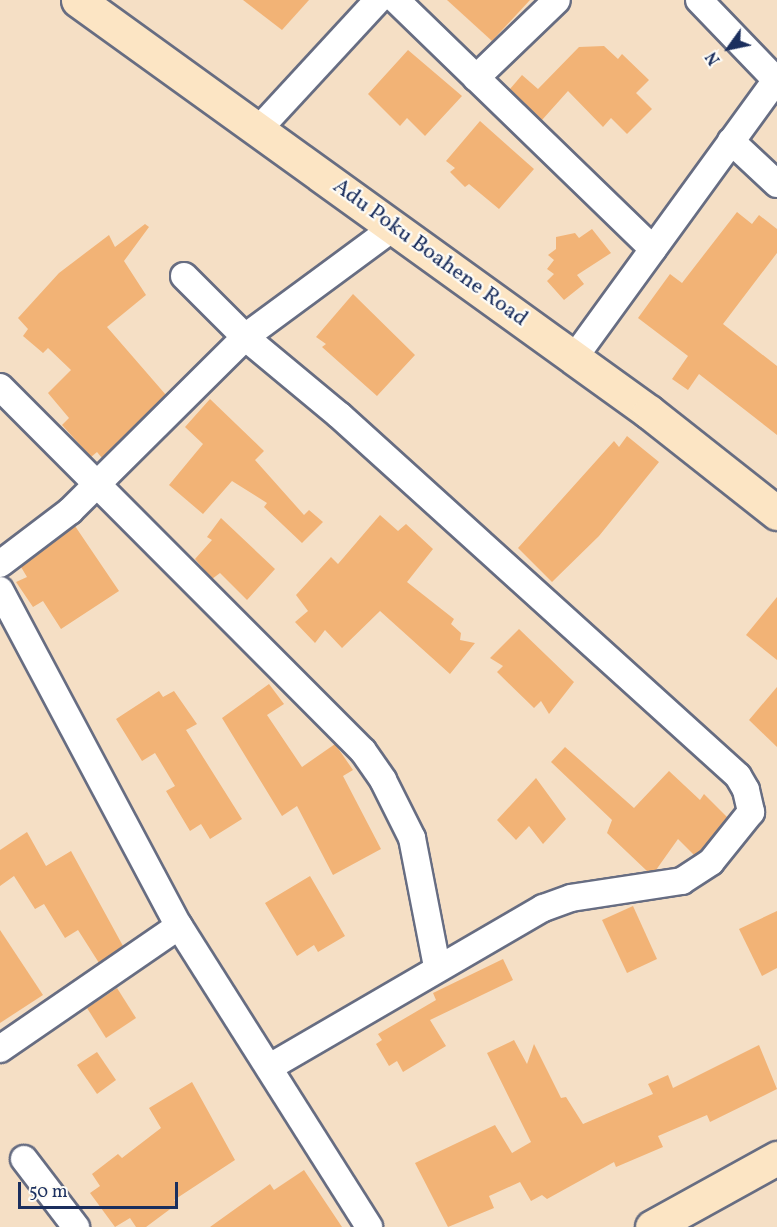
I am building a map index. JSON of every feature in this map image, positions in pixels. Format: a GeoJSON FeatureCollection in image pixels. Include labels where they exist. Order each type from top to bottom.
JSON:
{"type":"FeatureCollection","features":[{"type":"Feature","properties":{"kind":"street","name":"Adu Poku Boahene Road"},"geometry":{"type":"LineString","coordinates":[[78,0],[574,358],[777,513]]}},
{"type":"Feature","properties":{"kind":"street"},"geometry":{"type":"LineString","coordinates":[[259,129],[378,0]]}},
{"type":"Feature","properties":{"kind":"street"},"geometry":{"type":"LineString","coordinates":[[396,0],[653,249]]}},
{"type":"Feature","properties":{"kind":"street"},"geometry":{"type":"LineString","coordinates":[[476,78],[557,0]]}},
{"type":"Feature","properties":{"kind":"street"},"geometry":{"type":"LineString","coordinates":[[574,358],[776,81],[699,0]]}},
{"type":"Feature","properties":{"kind":"street"},"geometry":{"type":"LineString","coordinates":[[731,141],[777,184]]}},
{"type":"Feature","properties":{"kind":"street"},"geometry":{"type":"LineString","coordinates":[[0,564],[70,512],[245,337],[393,228]]}},
{"type":"Feature","properties":{"kind":"street"},"geometry":{"type":"LineString","coordinates":[[184,276],[245,337],[339,415],[738,776],[749,800],[751,812],[746,822],[711,862],[681,881],[571,898],[543,908],[437,967],[270,1066]]}},
{"type":"Feature","properties":{"kind":"street"},"geometry":{"type":"LineString","coordinates":[[0,387],[363,751],[383,780],[412,838],[437,967]]}},
{"type":"Feature","properties":{"kind":"street"},"geometry":{"type":"LineString","coordinates":[[0,590],[179,926],[270,1066],[369,1227]]}},
{"type":"Feature","properties":{"kind":"street"},"geometry":{"type":"LineString","coordinates":[[0,1049],[179,926]]}},
{"type":"Feature","properties":{"kind":"street"},"geometry":{"type":"LineString","coordinates":[[652,1227],[777,1158]]}},
{"type":"Feature","properties":{"kind":"street"},"geometry":{"type":"LineString","coordinates":[[24,1159],[76,1227]]}},
{"type":"Feature","properties":{"kind":"building"},"geometry":{"type":"Polygon","coordinates":[[[243,0],[309,0],[282,30],[243,0]]]}},
{"type":"Feature","properties":{"kind":"building"},"geometry":{"type":"Polygon","coordinates":[[[447,0],[530,0],[492,41],[447,0]]]}},
{"type":"Feature","properties":{"kind":"building"},"geometry":{"type":"Polygon","coordinates":[[[604,46],[618,59],[622,54],[649,80],[636,93],[652,109],[627,134],[611,118],[603,127],[568,91],[542,120],[510,89],[522,75],[538,89],[579,47],[604,46]]]}},
{"type":"Feature","properties":{"kind":"building"},"geometry":{"type":"Polygon","coordinates":[[[408,50],[462,96],[425,136],[407,118],[400,126],[368,94],[408,50]]]}},
{"type":"Feature","properties":{"kind":"building"},"geometry":{"type":"Polygon","coordinates":[[[480,121],[534,169],[499,209],[469,184],[465,187],[450,172],[455,168],[446,161],[480,121]]]}},
{"type":"Feature","properties":{"kind":"building"},"geometry":{"type":"Polygon","coordinates":[[[737,212],[752,224],[759,215],[777,229],[777,253],[723,324],[777,366],[777,435],[699,374],[688,390],[672,379],[688,356],[638,318],[670,274],[682,283],[737,212]]]}},
{"type":"Feature","properties":{"kind":"building"},"geometry":{"type":"Polygon","coordinates":[[[145,224],[149,227],[124,261],[146,295],[107,327],[166,395],[102,458],[97,452],[91,457],[62,425],[69,418],[48,393],[71,370],[48,348],[43,353],[23,336],[28,329],[18,318],[59,273],[109,235],[115,247],[145,224]]]}},
{"type":"Feature","properties":{"kind":"building"},"geometry":{"type":"Polygon","coordinates":[[[592,229],[611,253],[577,275],[584,284],[564,300],[547,281],[554,274],[547,269],[554,260],[548,255],[556,249],[556,237],[575,233],[579,238],[592,229]]]}},
{"type":"Feature","properties":{"kind":"building"},"geometry":{"type":"Polygon","coordinates":[[[353,294],[415,355],[377,396],[322,347],[326,344],[316,337],[353,294]]]}},
{"type":"Feature","properties":{"kind":"building"},"geometry":{"type":"Polygon","coordinates":[[[210,399],[264,451],[255,460],[304,515],[309,510],[323,522],[302,543],[264,507],[267,503],[232,481],[203,514],[169,485],[203,444],[185,427],[210,399]]]}},
{"type":"Feature","properties":{"kind":"building"},"geometry":{"type":"Polygon","coordinates":[[[627,436],[659,462],[599,536],[552,582],[518,548],[614,441],[619,447],[627,436]]]}},
{"type":"Feature","properties":{"kind":"building"},"geometry":{"type":"Polygon","coordinates":[[[380,515],[398,531],[406,524],[433,549],[407,582],[454,619],[451,624],[461,633],[460,640],[475,643],[450,674],[380,611],[342,648],[325,630],[315,643],[295,622],[308,611],[296,595],[331,557],[338,564],[380,515]]]}},
{"type":"Feature","properties":{"kind":"building"},"geometry":{"type":"Polygon","coordinates":[[[221,518],[275,569],[247,600],[220,573],[212,579],[195,559],[212,540],[207,537],[221,518]]]}},
{"type":"Feature","properties":{"kind":"building"},"geometry":{"type":"Polygon","coordinates":[[[75,526],[119,591],[61,629],[43,601],[33,607],[16,582],[27,577],[21,567],[75,526]]]}},
{"type":"Feature","properties":{"kind":"building"},"geometry":{"type":"Polygon","coordinates":[[[777,597],[777,660],[746,635],[777,597]]]}},
{"type":"Feature","properties":{"kind":"building"},"geometry":{"type":"Polygon","coordinates":[[[519,629],[574,682],[549,714],[541,701],[534,708],[497,672],[503,666],[490,658],[519,629]]]}},
{"type":"Feature","properties":{"kind":"building"},"geometry":{"type":"Polygon","coordinates":[[[269,684],[284,704],[267,715],[302,767],[335,744],[353,770],[343,776],[381,849],[333,875],[297,806],[282,816],[222,718],[269,684]]]}},
{"type":"Feature","properties":{"kind":"building"},"geometry":{"type":"Polygon","coordinates":[[[777,687],[777,747],[749,720],[777,687]]]}},
{"type":"Feature","properties":{"kind":"building"},"geometry":{"type":"Polygon","coordinates":[[[159,691],[163,697],[174,691],[197,724],[186,730],[242,819],[210,839],[201,824],[190,831],[166,791],[175,786],[155,753],[142,761],[116,719],[159,691]]]}},
{"type":"Feature","properties":{"kind":"building"},"geometry":{"type":"Polygon","coordinates":[[[565,747],[634,808],[669,771],[700,800],[704,794],[727,817],[701,851],[694,855],[678,839],[656,870],[647,871],[607,833],[612,820],[551,762],[565,747]]]}},
{"type":"Feature","properties":{"kind":"building"},"geometry":{"type":"Polygon","coordinates":[[[536,778],[566,819],[543,844],[529,826],[516,840],[497,820],[536,778]]]}},
{"type":"Feature","properties":{"kind":"building"},"geometry":{"type":"Polygon","coordinates":[[[27,832],[46,866],[71,851],[123,946],[99,963],[78,930],[65,938],[44,904],[35,909],[14,876],[0,886],[0,850],[27,832]]]}},
{"type":"Feature","properties":{"kind":"building"},"geometry":{"type":"Polygon","coordinates":[[[310,876],[345,936],[318,952],[314,945],[297,956],[265,903],[310,876]]]}},
{"type":"Feature","properties":{"kind":"building"},"geometry":{"type":"Polygon","coordinates":[[[633,906],[657,959],[627,973],[602,920],[633,906]]]}},
{"type":"Feature","properties":{"kind":"building"},"geometry":{"type":"Polygon","coordinates":[[[777,911],[777,968],[762,976],[739,929],[777,911]]]}},
{"type":"Feature","properties":{"kind":"building"},"geometry":{"type":"Polygon","coordinates":[[[0,930],[43,995],[0,1023],[0,930]]]}},
{"type":"Feature","properties":{"kind":"building"},"geometry":{"type":"Polygon","coordinates":[[[503,959],[513,980],[430,1020],[446,1046],[403,1072],[397,1061],[389,1066],[376,1044],[382,1040],[378,1034],[436,1000],[433,993],[503,959]]]}},
{"type":"Feature","properties":{"kind":"building"},"geometry":{"type":"Polygon","coordinates":[[[117,988],[136,1018],[106,1038],[87,1008],[117,988]]]}},
{"type":"Feature","properties":{"kind":"building"},"geometry":{"type":"Polygon","coordinates":[[[514,1040],[527,1064],[534,1044],[561,1098],[566,1097],[583,1124],[653,1094],[648,1084],[668,1075],[673,1088],[759,1045],[777,1089],[710,1122],[707,1115],[658,1136],[663,1147],[616,1167],[614,1162],[547,1199],[542,1195],[531,1201],[520,1182],[489,1196],[494,1208],[448,1227],[415,1163],[495,1125],[512,1153],[531,1142],[487,1053],[514,1040]]]}},
{"type":"Feature","properties":{"kind":"building"},"geometry":{"type":"Polygon","coordinates":[[[97,1052],[116,1080],[97,1094],[77,1065],[97,1052]]]}},
{"type":"Feature","properties":{"kind":"building"},"geometry":{"type":"Polygon","coordinates":[[[192,1082],[235,1160],[174,1200],[177,1204],[146,1227],[136,1227],[130,1218],[115,1227],[90,1193],[100,1186],[92,1174],[118,1154],[122,1158],[161,1128],[149,1108],[192,1082]]]}},
{"type":"Feature","properties":{"kind":"building"},"geometry":{"type":"Polygon","coordinates":[[[304,1170],[342,1227],[210,1227],[270,1184],[274,1190],[304,1170]]]}}]}
